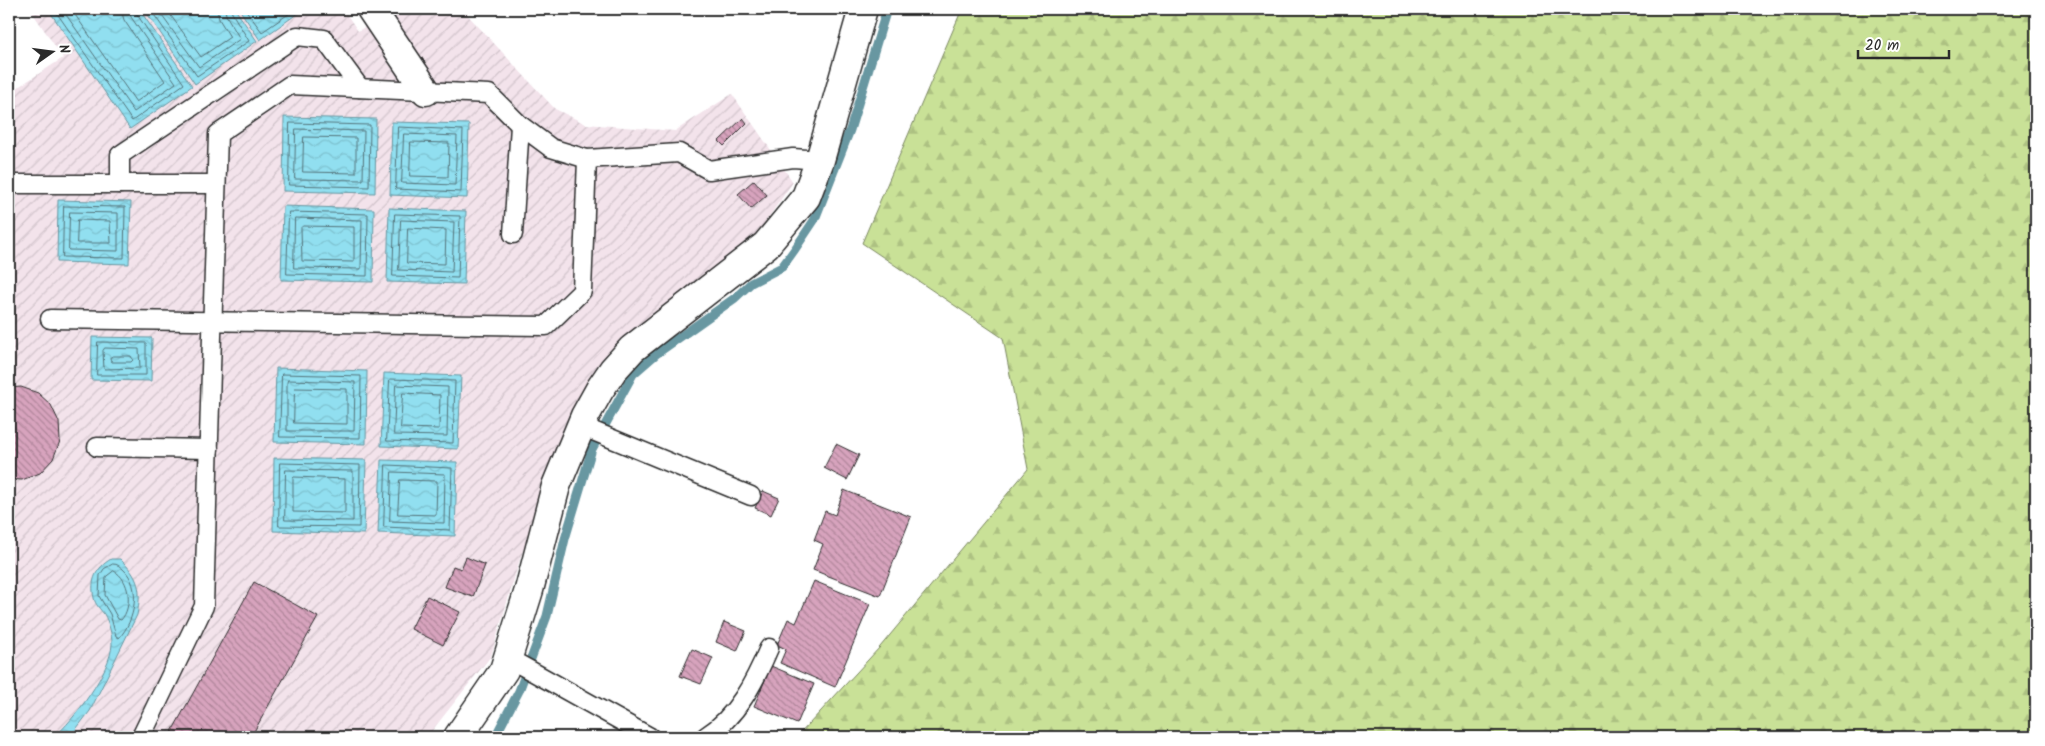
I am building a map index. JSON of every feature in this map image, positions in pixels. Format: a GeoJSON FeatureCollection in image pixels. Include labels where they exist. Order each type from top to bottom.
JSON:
{"type":"FeatureCollection","features":[{"type":"Feature","properties":{"kind":"street"},"geometry":{"type":"LineString","coordinates":[[371,9],[426,91]]}},
{"type":"Feature","properties":{"kind":"street"},"geometry":{"type":"LineString","coordinates":[[458,737],[504,670],[556,486],[581,426],[600,389],[632,348],[766,245],[806,197],[820,160],[863,9]]}},
{"type":"Feature","properties":{"kind":"lane"},"geometry":{"type":"LineString","coordinates":[[120,184],[120,155],[296,36],[324,39],[360,88]]}},
{"type":"Feature","properties":{"kind":"lane"},"geometry":{"type":"LineString","coordinates":[[141,737],[204,606],[218,134],[290,85],[360,88],[489,94],[520,126],[551,148],[587,159],[679,153],[709,170],[793,158],[820,160]]}},
{"type":"Feature","properties":{"kind":"lane"},"geometry":{"type":"LineString","coordinates":[[513,234],[520,126]]}},
{"type":"Feature","properties":{"kind":"lane"},"geometry":{"type":"LineString","coordinates":[[50,319],[546,326],[582,291],[587,159]]}},
{"type":"Feature","properties":{"kind":"lane"},"geometry":{"type":"LineString","coordinates":[[9,184],[216,184]]}},
{"type":"Feature","properties":{"kind":"lane"},"geometry":{"type":"LineString","coordinates":[[581,426],[751,496]]}},
{"type":"Feature","properties":{"kind":"lane"},"geometry":{"type":"LineString","coordinates":[[97,448],[208,449]]}},
{"type":"Feature","properties":{"kind":"lane"},"geometry":{"type":"LineString","coordinates":[[705,737],[725,721],[754,682],[769,648]]}},
{"type":"Feature","properties":{"kind":"lane"},"geometry":{"type":"LineString","coordinates":[[508,658],[650,737]]}},
{"type":"Feature","properties":{"kind":"shaded area"},"geometry":{"type":"Polygon","coordinates":[[[30,9],[343,9],[358,31],[395,9],[462,9],[555,109],[586,124],[675,131],[732,94],[793,182],[759,231],[663,307],[605,358],[580,396],[520,559],[491,656],[427,737],[9,737],[9,93],[63,58],[30,9]]]}},
{"type":"Feature","properties":{"kind":"green space"},"geometry":{"type":"Polygon","coordinates":[[[962,9],[2036,9],[2036,737],[797,737],[880,647],[1028,469],[1003,338],[862,243],[962,9]]]}},
{"type":"Feature","properties":{"kind":"water"},"geometry":{"type":"Polygon","coordinates":[[[48,9],[139,9],[192,86],[130,129],[48,9]]]}},
{"type":"Feature","properties":{"kind":"water"},"geometry":{"type":"Polygon","coordinates":[[[144,9],[235,9],[257,41],[195,84],[144,9]]]}},
{"type":"Feature","properties":{"kind":"water"},"geometry":{"type":"Polygon","coordinates":[[[239,9],[304,9],[260,40],[239,9]]]}},
{"type":"Feature","properties":{"kind":"water"},"geometry":{"type":"Polygon","coordinates":[[[284,117],[376,119],[375,193],[283,191],[284,117]]]}},
{"type":"Feature","properties":{"kind":"water"},"geometry":{"type":"Polygon","coordinates":[[[392,122],[469,124],[467,198],[390,195],[392,122]]]}},
{"type":"Feature","properties":{"kind":"water"},"geometry":{"type":"Polygon","coordinates":[[[58,200],[131,202],[129,264],[57,262],[58,200]]]}},
{"type":"Feature","properties":{"kind":"water"},"geometry":{"type":"Polygon","coordinates":[[[283,206],[374,209],[373,282],[281,280],[283,206]]]}},
{"type":"Feature","properties":{"kind":"water"},"geometry":{"type":"Polygon","coordinates":[[[389,208],[466,211],[464,284],[387,282],[389,208]]]}},
{"type":"Feature","properties":{"kind":"water"},"geometry":{"type":"Polygon","coordinates":[[[92,337],[152,338],[151,381],[91,380],[92,337]]]}},
{"type":"Feature","properties":{"kind":"water"},"geometry":{"type":"Polygon","coordinates":[[[276,368],[367,371],[366,444],[274,442],[276,368]]]}},
{"type":"Feature","properties":{"kind":"water"},"geometry":{"type":"Polygon","coordinates":[[[384,373],[461,376],[458,449],[381,446],[384,373]]]}},
{"type":"Feature","properties":{"kind":"water"},"geometry":{"type":"Polygon","coordinates":[[[274,458],[366,460],[364,534],[273,531],[274,458]]]}},
{"type":"Feature","properties":{"kind":"water"},"geometry":{"type":"Polygon","coordinates":[[[381,460],[457,462],[455,536],[378,533],[381,460]]]}},
{"type":"Feature","properties":{"kind":"water"},"geometry":{"type":"Polygon","coordinates":[[[111,559],[120,559],[138,584],[137,615],[90,711],[70,737],[54,737],[90,694],[110,655],[112,644],[110,629],[104,614],[95,600],[93,586],[95,575],[101,566],[111,559]]]}},
{"type":"Feature","properties":{"kind":"building"},"geometry":{"type":"Polygon","coordinates":[[[743,118],[747,123],[724,146],[719,141],[743,118]]]}},
{"type":"Feature","properties":{"kind":"building"},"geometry":{"type":"Polygon","coordinates":[[[754,180],[767,195],[751,209],[738,194],[754,180]]]}},
{"type":"Feature","properties":{"kind":"building"},"geometry":{"type":"Polygon","coordinates":[[[21,387],[38,393],[51,405],[59,422],[60,441],[53,459],[40,473],[22,480],[9,479],[9,388],[21,387]]]}},
{"type":"Feature","properties":{"kind":"building"},"geometry":{"type":"Polygon","coordinates":[[[836,444],[859,455],[847,480],[824,468],[836,444]]]}},
{"type":"Feature","properties":{"kind":"building"},"geometry":{"type":"Polygon","coordinates":[[[844,490],[911,517],[880,596],[813,570],[823,544],[814,540],[825,511],[835,515],[844,490]]]}},
{"type":"Feature","properties":{"kind":"building"},"geometry":{"type":"Polygon","coordinates":[[[763,491],[779,498],[771,515],[755,508],[763,491]]]}},
{"type":"Feature","properties":{"kind":"building"},"geometry":{"type":"Polygon","coordinates":[[[466,557],[485,565],[473,597],[445,587],[453,566],[461,569],[466,557]]]}},
{"type":"Feature","properties":{"kind":"building"},"geometry":{"type":"Polygon","coordinates":[[[814,581],[870,604],[835,687],[780,663],[786,649],[777,645],[788,619],[796,623],[814,581]]]}},
{"type":"Feature","properties":{"kind":"building"},"geometry":{"type":"Polygon","coordinates":[[[254,582],[318,617],[251,737],[169,737],[254,582]]]}},
{"type":"Feature","properties":{"kind":"building"},"geometry":{"type":"Polygon","coordinates":[[[427,596],[460,612],[443,645],[411,629],[427,596]]]}},
{"type":"Feature","properties":{"kind":"building"},"geometry":{"type":"Polygon","coordinates":[[[724,622],[746,631],[737,651],[716,642],[724,622]]]}},
{"type":"Feature","properties":{"kind":"building"},"geometry":{"type":"Polygon","coordinates":[[[692,649],[713,658],[701,684],[680,676],[692,649]]]}},
{"type":"Feature","properties":{"kind":"building"},"geometry":{"type":"Polygon","coordinates":[[[771,666],[814,684],[797,724],[754,706],[771,666]]]}},
{"type":"Feature","properties":{"kind":"building"},"geometry":{"type":"Polygon","coordinates":[[[283,731],[293,737],[280,737],[283,731]]]}},
{"type":"Feature","properties":{"kind":"waterway"},"geometry":{"type":"LineString","coordinates":[[495,737],[519,691],[547,616],[565,539],[592,449],[633,374],[656,354],[735,298],[751,283],[782,267],[795,249],[815,219],[850,130],[887,9]]}}]}
